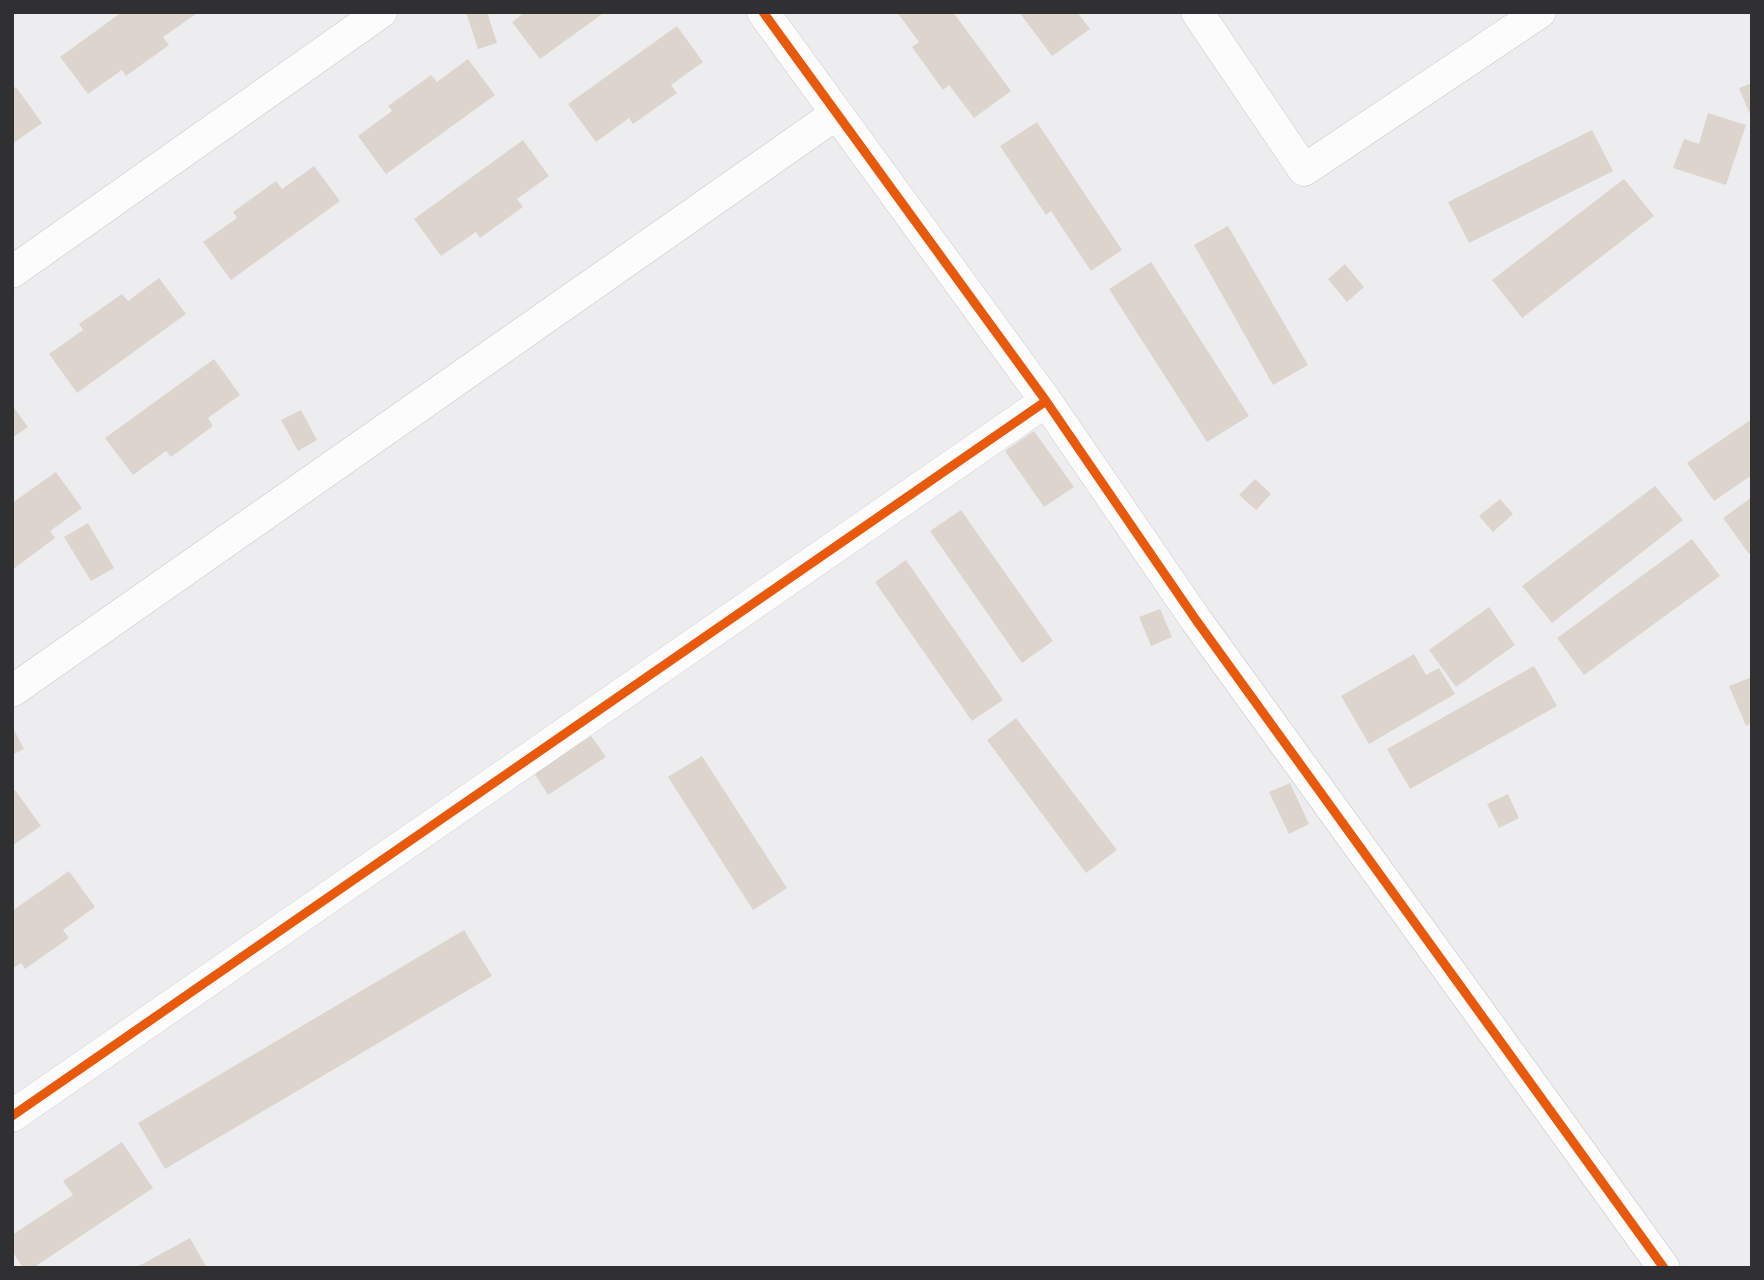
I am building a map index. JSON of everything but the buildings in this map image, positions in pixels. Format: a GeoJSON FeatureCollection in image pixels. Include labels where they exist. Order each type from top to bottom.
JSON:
{"type":"FeatureCollection","features":[{"type":"Feature","properties":{"kind":"street"},"geometry":{"type":"LineString","coordinates":[[12,272],[380,12]]}},
{"type":"Feature","properties":{"kind":"street"},"geometry":{"type":"LineString","coordinates":[[763,12],[1046,401],[1196,621],[1664,1268]]}},
{"type":"Feature","properties":{"kind":"street"},"geometry":{"type":"LineString","coordinates":[[1197,12],[1304,170],[1540,12]]}},
{"type":"Feature","properties":{"kind":"street"},"geometry":{"type":"LineString","coordinates":[[12,691],[836,114]]}},
{"type":"Feature","properties":{"kind":"street"},"geometry":{"type":"LineString","coordinates":[[12,1116],[1046,401]]}},
{"type":"Feature","properties":{"kind":"cycle path"},"geometry":{"type":"LineString","coordinates":[[763,12],[1046,401],[1196,620],[1664,1268]]}},
{"type":"Feature","properties":{"kind":"cycle path"},"geometry":{"type":"LineString","coordinates":[[12,1116],[1046,401]]}}]}
